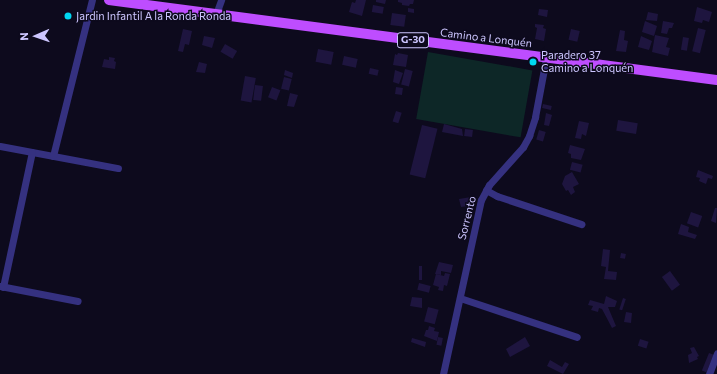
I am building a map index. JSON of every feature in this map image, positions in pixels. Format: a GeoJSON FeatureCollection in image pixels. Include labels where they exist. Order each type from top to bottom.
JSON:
{"type":"FeatureCollection","features":[{"type":"Feature","properties":{"kind":"main road","name":"Camino a Lonquén"},"geometry":{"type":"LineString","coordinates":[[110,0],[717,80]]}},
{"type":"Feature","properties":{"kind":"street"},"geometry":{"type":"LineString","coordinates":[[53,156],[92,0]]}},
{"type":"Feature","properties":{"kind":"street"},"geometry":{"type":"LineString","coordinates":[[216,14],[221,0]]}},
{"type":"Feature","properties":{"kind":"street","name":"Sorrento"},"geometry":{"type":"LineString","coordinates":[[443,374],[481,200],[486,190],[523,147],[529,136],[535,117],[546,58]]}},
{"type":"Feature","properties":{"kind":"street"},"geometry":{"type":"LineString","coordinates":[[0,146],[118,168]]}},
{"type":"Feature","properties":{"kind":"street"},"geometry":{"type":"LineString","coordinates":[[32,152],[2,287],[78,301]]}},
{"type":"Feature","properties":{"kind":"street"},"geometry":{"type":"LineString","coordinates":[[486,190],[497,196],[581,224]]}},
{"type":"Feature","properties":{"kind":"street"},"geometry":{"type":"LineString","coordinates":[[460,298],[577,337]]}},
{"type":"Feature","properties":{"kind":"street"},"geometry":{"type":"LineString","coordinates":[[709,374],[717,353]]}},
{"type":"Feature","properties":{"kind":"green space"},"geometry":{"type":"Polygon","coordinates":[[[428,52],[532,70],[521,137],[416,119],[428,52]]]}},
{"type":"Feature","properties":{"kind":"building"},"geometry":{"type":"Polygon","coordinates":[[[356,0],[366,0],[362,16],[349,12],[352,2],[355,3],[356,0]]]}},
{"type":"Feature","properties":{"kind":"building"},"geometry":{"type":"Polygon","coordinates":[[[376,0],[386,0],[385,4],[376,2],[376,0]]]}},
{"type":"Feature","properties":{"kind":"building"},"geometry":{"type":"Polygon","coordinates":[[[398,0],[414,0],[413,4],[410,4],[409,6],[402,5],[402,3],[398,2],[398,0]]]}},
{"type":"Feature","properties":{"kind":"building"},"geometry":{"type":"Polygon","coordinates":[[[373,5],[384,7],[383,14],[372,12],[373,5]]]}},
{"type":"Feature","properties":{"kind":"building"},"geometry":{"type":"Polygon","coordinates":[[[697,7],[712,12],[709,22],[703,20],[702,23],[694,21],[697,7]]]}},
{"type":"Feature","properties":{"kind":"building"},"geometry":{"type":"Polygon","coordinates":[[[408,8],[414,9],[414,13],[408,12],[408,8]]]}},
{"type":"Feature","properties":{"kind":"building"},"geometry":{"type":"Polygon","coordinates":[[[539,9],[548,10],[547,17],[538,15],[539,9]]]}},
{"type":"Feature","properties":{"kind":"building"},"geometry":{"type":"Polygon","coordinates":[[[648,12],[658,14],[657,21],[646,20],[648,12]]]}},
{"type":"Feature","properties":{"kind":"building"},"geometry":{"type":"Polygon","coordinates":[[[392,13],[406,15],[404,27],[390,25],[392,13]]]}},
{"type":"Feature","properties":{"kind":"building"},"geometry":{"type":"Polygon","coordinates":[[[645,21],[657,26],[654,36],[642,32],[645,21]]]}},
{"type":"Feature","properties":{"kind":"building"},"geometry":{"type":"Polygon","coordinates":[[[663,21],[674,23],[672,28],[669,28],[667,34],[661,33],[663,21]]]}},
{"type":"Feature","properties":{"kind":"building"},"geometry":{"type":"Polygon","coordinates":[[[535,24],[544,25],[543,28],[546,29],[544,41],[535,39],[537,28],[535,27],[535,24]]]}},
{"type":"Feature","properties":{"kind":"building"},"geometry":{"type":"Polygon","coordinates":[[[698,28],[706,30],[700,53],[692,51],[698,28]]]}},
{"type":"Feature","properties":{"kind":"building"},"geometry":{"type":"Polygon","coordinates":[[[183,29],[192,31],[189,45],[185,44],[183,52],[178,51],[183,29]]]}},
{"type":"Feature","properties":{"kind":"building"},"geometry":{"type":"Polygon","coordinates":[[[571,29],[580,31],[577,42],[569,40],[571,29]]]}},
{"type":"Feature","properties":{"kind":"building"},"geometry":{"type":"Polygon","coordinates":[[[620,30],[625,31],[624,40],[628,41],[626,52],[616,51],[620,30]]]}},
{"type":"Feature","properties":{"kind":"building"},"geometry":{"type":"Polygon","coordinates":[[[655,35],[669,38],[666,47],[670,48],[668,56],[652,52],[655,35]]]}},
{"type":"Feature","properties":{"kind":"building"},"geometry":{"type":"Polygon","coordinates":[[[204,36],[215,38],[212,48],[202,45],[204,36]]]}},
{"type":"Feature","properties":{"kind":"building"},"geometry":{"type":"Polygon","coordinates":[[[641,36],[652,41],[649,50],[638,47],[641,36]]]}},
{"type":"Feature","properties":{"kind":"building"},"geometry":{"type":"Polygon","coordinates":[[[683,37],[689,38],[687,51],[681,50],[683,37]]]}},
{"type":"Feature","properties":{"kind":"building"},"geometry":{"type":"Polygon","coordinates":[[[225,44],[237,51],[233,59],[220,52],[225,44]]]}},
{"type":"Feature","properties":{"kind":"building"},"geometry":{"type":"Polygon","coordinates":[[[318,49],[334,52],[331,65],[316,62],[318,49]]]}},
{"type":"Feature","properties":{"kind":"building"},"geometry":{"type":"Polygon","coordinates":[[[398,53],[408,55],[406,67],[393,65],[395,54],[397,55],[398,53]]]}},
{"type":"Feature","properties":{"kind":"building"},"geometry":{"type":"Polygon","coordinates":[[[344,56],[358,59],[356,68],[342,65],[344,56]]]}},
{"type":"Feature","properties":{"kind":"building"},"geometry":{"type":"Polygon","coordinates":[[[109,57],[115,58],[115,69],[102,67],[104,59],[109,60],[109,57]]]}},
{"type":"Feature","properties":{"kind":"building"},"geometry":{"type":"Polygon","coordinates":[[[199,62],[207,64],[205,73],[196,72],[199,62]]]}},
{"type":"Feature","properties":{"kind":"building"},"geometry":{"type":"Polygon","coordinates":[[[370,68],[379,70],[377,76],[369,74],[370,68]]]}},
{"type":"Feature","properties":{"kind":"building"},"geometry":{"type":"Polygon","coordinates":[[[405,69],[413,71],[409,86],[401,85],[405,69]]]}},
{"type":"Feature","properties":{"kind":"building"},"geometry":{"type":"Polygon","coordinates":[[[285,70],[293,73],[292,78],[284,75],[285,70]]]}},
{"type":"Feature","properties":{"kind":"building"},"geometry":{"type":"Polygon","coordinates":[[[395,70],[403,73],[399,84],[393,82],[395,70]]]}},
{"type":"Feature","properties":{"kind":"building"},"geometry":{"type":"Polygon","coordinates":[[[245,76],[256,78],[251,103],[241,101],[245,76]]]}},
{"type":"Feature","properties":{"kind":"building"},"geometry":{"type":"Polygon","coordinates":[[[284,77],[292,79],[289,91],[281,89],[284,77]]]}},
{"type":"Feature","properties":{"kind":"building"},"geometry":{"type":"Polygon","coordinates":[[[255,85],[263,86],[261,101],[253,100],[255,85]]]}},
{"type":"Feature","properties":{"kind":"building"},"geometry":{"type":"Polygon","coordinates":[[[272,87],[280,90],[276,100],[268,97],[272,87]]]}},
{"type":"Feature","properties":{"kind":"building"},"geometry":{"type":"Polygon","coordinates":[[[396,87],[403,88],[402,95],[395,94],[396,87]]]}},
{"type":"Feature","properties":{"kind":"building"},"geometry":{"type":"Polygon","coordinates":[[[290,93],[298,95],[294,107],[287,106],[290,93]]]}},
{"type":"Feature","properties":{"kind":"building"},"geometry":{"type":"Polygon","coordinates":[[[543,104],[552,106],[551,110],[542,108],[543,104]]]}},
{"type":"Feature","properties":{"kind":"building"},"geometry":{"type":"Polygon","coordinates":[[[396,111],[402,113],[398,123],[393,121],[396,111]]]}},
{"type":"Feature","properties":{"kind":"building"},"geometry":{"type":"Polygon","coordinates":[[[546,113],[552,115],[549,126],[544,125],[546,113]]]}},
{"type":"Feature","properties":{"kind":"building"},"geometry":{"type":"Polygon","coordinates":[[[618,120],[638,123],[636,134],[616,131],[618,120]]]}},
{"type":"Feature","properties":{"kind":"building"},"geometry":{"type":"Polygon","coordinates":[[[579,121],[589,123],[586,136],[582,134],[581,139],[575,138],[579,121]]]}},
{"type":"Feature","properties":{"kind":"building"},"geometry":{"type":"Polygon","coordinates":[[[444,124],[462,129],[463,136],[442,132],[444,124]]]}},
{"type":"Feature","properties":{"kind":"building"},"geometry":{"type":"Polygon","coordinates":[[[422,125],[438,129],[425,178],[410,174],[422,125]]]}},
{"type":"Feature","properties":{"kind":"building"},"geometry":{"type":"Polygon","coordinates":[[[465,129],[473,130],[472,137],[464,136],[465,129]]]}},
{"type":"Feature","properties":{"kind":"building"},"geometry":{"type":"Polygon","coordinates":[[[539,130],[546,132],[543,142],[536,140],[539,130]]]}},
{"type":"Feature","properties":{"kind":"building"},"geometry":{"type":"Polygon","coordinates":[[[570,145],[585,149],[581,160],[571,158],[571,154],[568,153],[570,145]]]}},
{"type":"Feature","properties":{"kind":"building"},"geometry":{"type":"Polygon","coordinates":[[[572,162],[583,165],[581,173],[570,170],[572,162]]]}},
{"type":"Feature","properties":{"kind":"building"},"geometry":{"type":"Polygon","coordinates":[[[698,170],[713,176],[712,179],[708,178],[706,184],[699,181],[700,178],[696,177],[698,170]]]}},
{"type":"Feature","properties":{"kind":"building"},"geometry":{"type":"Polygon","coordinates":[[[572,172],[579,184],[573,187],[575,192],[571,195],[568,190],[566,191],[562,184],[565,176],[572,172]]]}},
{"type":"Feature","properties":{"kind":"building"},"geometry":{"type":"Polygon","coordinates":[[[471,197],[472,202],[468,203],[468,206],[461,207],[459,199],[471,197]]]}},
{"type":"Feature","properties":{"kind":"building"},"geometry":{"type":"Polygon","coordinates":[[[715,208],[717,208],[716,223],[711,221],[715,208]]]}},
{"type":"Feature","properties":{"kind":"building"},"geometry":{"type":"Polygon","coordinates":[[[691,212],[702,216],[698,227],[687,223],[691,212]]]}},
{"type":"Feature","properties":{"kind":"building"},"geometry":{"type":"Polygon","coordinates":[[[681,224],[689,227],[688,232],[697,235],[695,239],[678,234],[681,224]]]}},
{"type":"Feature","properties":{"kind":"building"},"geometry":{"type":"Polygon","coordinates":[[[603,249],[610,250],[608,271],[617,272],[616,280],[604,279],[606,267],[601,266],[603,249]]]}},
{"type":"Feature","properties":{"kind":"building"},"geometry":{"type":"Polygon","coordinates":[[[621,253],[626,254],[625,259],[620,258],[621,253]]]}},
{"type":"Feature","properties":{"kind":"building"},"geometry":{"type":"Polygon","coordinates":[[[439,262],[453,265],[451,273],[441,271],[441,275],[435,274],[439,262]]]}},
{"type":"Feature","properties":{"kind":"building"},"geometry":{"type":"Polygon","coordinates":[[[419,266],[422,266],[422,280],[419,280],[419,266]]]}},
{"type":"Feature","properties":{"kind":"building"},"geometry":{"type":"Polygon","coordinates":[[[670,271],[680,285],[672,291],[662,277],[670,271]]]}},
{"type":"Feature","properties":{"kind":"building"},"geometry":{"type":"Polygon","coordinates":[[[445,273],[450,274],[447,286],[444,285],[443,291],[438,290],[439,287],[433,285],[436,274],[444,276],[445,273]]]}},
{"type":"Feature","properties":{"kind":"building"},"geometry":{"type":"Polygon","coordinates":[[[419,283],[431,286],[429,293],[417,290],[419,283]]]}},
{"type":"Feature","properties":{"kind":"building"},"geometry":{"type":"Polygon","coordinates":[[[606,296],[617,301],[615,307],[608,307],[616,326],[612,328],[602,309],[599,308],[598,312],[591,310],[593,306],[588,305],[590,300],[604,304],[606,296]]]}},
{"type":"Feature","properties":{"kind":"building"},"geometry":{"type":"Polygon","coordinates":[[[412,297],[422,298],[422,308],[410,306],[412,297]]]}},
{"type":"Feature","properties":{"kind":"building"},"geometry":{"type":"Polygon","coordinates":[[[623,298],[626,299],[622,310],[619,309],[623,298]]]}},
{"type":"Feature","properties":{"kind":"building"},"geometry":{"type":"Polygon","coordinates":[[[428,307],[439,310],[435,324],[424,321],[428,307]]]}},
{"type":"Feature","properties":{"kind":"building"},"geometry":{"type":"Polygon","coordinates":[[[626,312],[632,313],[631,323],[624,322],[626,312]]]}},
{"type":"Feature","properties":{"kind":"building"},"geometry":{"type":"Polygon","coordinates":[[[429,326],[435,328],[434,331],[439,332],[437,341],[424,336],[429,326]]]}},
{"type":"Feature","properties":{"kind":"building"},"geometry":{"type":"Polygon","coordinates":[[[438,337],[443,338],[441,346],[436,345],[438,337]]]}},
{"type":"Feature","properties":{"kind":"building"},"geometry":{"type":"Polygon","coordinates":[[[525,337],[530,346],[510,357],[506,349],[525,337]]]}},
{"type":"Feature","properties":{"kind":"building"},"geometry":{"type":"Polygon","coordinates":[[[412,338],[426,342],[425,347],[411,342],[412,338]]]}},
{"type":"Feature","properties":{"kind":"building"},"geometry":{"type":"Polygon","coordinates":[[[640,339],[649,342],[646,348],[638,346],[640,339]]]}},
{"type":"Feature","properties":{"kind":"building"},"geometry":{"type":"Polygon","coordinates":[[[694,347],[699,356],[697,357],[698,359],[689,363],[688,355],[692,353],[690,348],[694,347]]]}},
{"type":"Feature","properties":{"kind":"building"},"geometry":{"type":"Polygon","coordinates":[[[709,353],[714,355],[707,372],[702,371],[709,353]]]}},
{"type":"Feature","properties":{"kind":"building"},"geometry":{"type":"Polygon","coordinates":[[[550,360],[562,367],[565,362],[569,364],[563,374],[547,366],[550,360]]]}},
{"type":"Feature","properties":{"kind":"place","name":"Jardin Infantil A la Ronda Ronda"},"geometry":{"type":"Point","coordinates":[68,16]}},
{"type":"Feature","properties":{"kind":"place","name":"Paradero 37 Camino a Lonquén"},"geometry":{"type":"Point","coordinates":[533,62]}}]}
